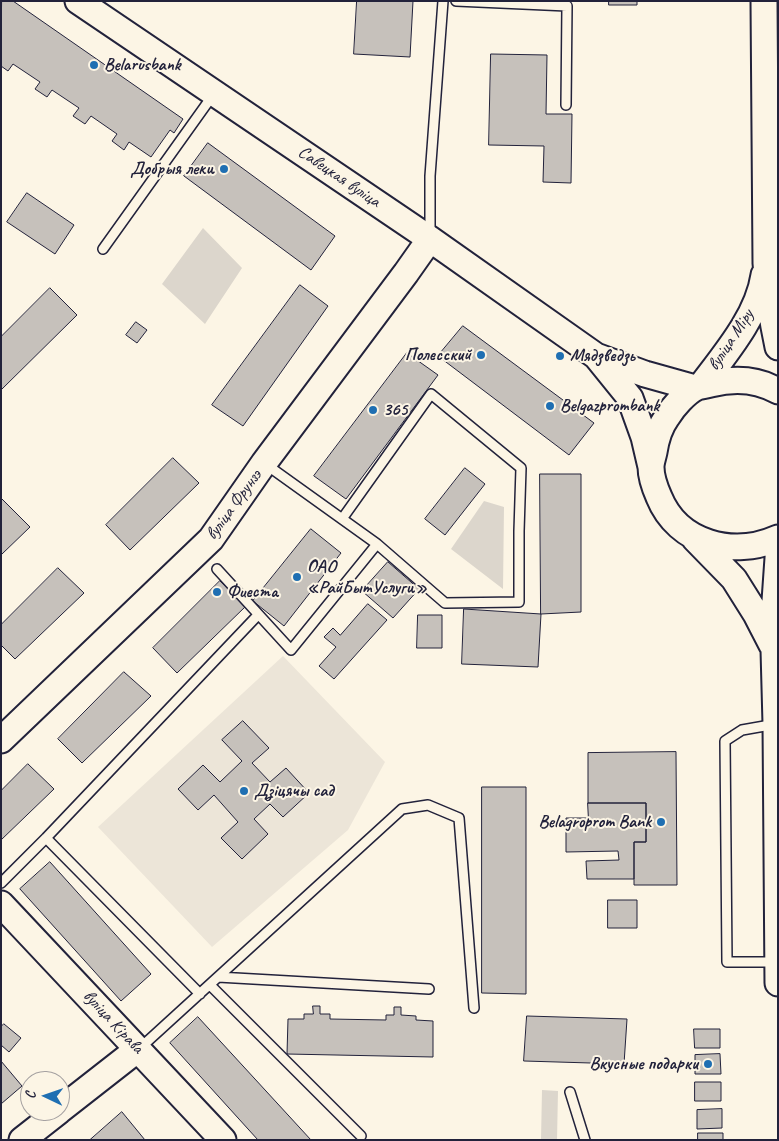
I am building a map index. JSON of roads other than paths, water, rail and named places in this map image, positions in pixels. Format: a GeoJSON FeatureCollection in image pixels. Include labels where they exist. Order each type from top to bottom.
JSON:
{"type":"FeatureCollection","features":[{"type":"Feature","properties":{"kind":"main road","name":"Савецкая вуліца"},"geometry":{"type":"LineString","coordinates":[[78,1],[430,238],[596,356],[645,374],[698,387]]}},
{"type":"Feature","properties":{"kind":"main road","name":"вуліца Міру"},"geometry":{"type":"LineString","coordinates":[[764,1],[766,263],[768,291],[778,347]]}},
{"type":"Feature","properties":{"kind":"main road","name":"вуліца Фрунзэ"},"geometry":{"type":"LineString","coordinates":[[1,740],[211,539],[264,463],[430,238]]}},
{"type":"Feature","properties":{"kind":"main road","name":"вуліца Міру"},"geometry":{"type":"LineString","coordinates":[[698,387],[748,320],[760,292],[766,263]]}},
{"type":"Feature","properties":{"kind":"main road","name":"Савецкая вуліца"},"geometry":{"type":"LineString","coordinates":[[596,356],[630,398],[644,438],[655,486],[662,506],[676,524],[690,535],[734,579],[756,614],[774,650]]}},
{"type":"Feature","properties":{"kind":"main road"},"geometry":{"type":"LineString","coordinates":[[651,467],[659,428],[671,410],[698,387],[725,380],[747,380],[768,385],[778,391]]}},
{"type":"Feature","properties":{"kind":"main road"},"geometry":{"type":"LineString","coordinates":[[690,535],[711,544],[728,548],[767,543],[778,538]]}},
{"type":"Feature","properties":{"kind":"main road"},"geometry":{"type":"LineString","coordinates":[[778,558],[774,650],[778,983]]}},
{"type":"Feature","properties":{"kind":"main road","name":"вуліца Кірава"},"geometry":{"type":"LineString","coordinates":[[1,904],[223,1140]]}},
{"type":"Feature","properties":{"kind":"main road"},"geometry":{"type":"LineString","coordinates":[[70,1103],[138,1049]]}},
{"type":"Feature","properties":{"kind":"main road"},"geometry":{"type":"LineString","coordinates":[[22,1140],[47,1121]]}},
{"type":"Feature","properties":{"kind":"lane"},"geometry":{"type":"LineString","coordinates":[[430,238],[430,176],[443,1]]}},
{"type":"Feature","properties":{"kind":"lane"},"geometry":{"type":"LineString","coordinates":[[456,1],[567,6],[566,105]]}},
{"type":"Feature","properties":{"kind":"lane"},"geometry":{"type":"LineString","coordinates":[[103,249],[214,93]]}},
{"type":"Feature","properties":{"kind":"lane"},"geometry":{"type":"LineString","coordinates":[[264,463],[376,544],[445,603],[519,602],[521,468],[431,394],[342,519]]}},
{"type":"Feature","properties":{"kind":"lane"},"geometry":{"type":"LineString","coordinates":[[217,569],[291,650],[376,544]]}},
{"type":"Feature","properties":{"kind":"lane"},"geometry":{"type":"LineString","coordinates":[[1,883],[258,615]]}},
{"type":"Feature","properties":{"kind":"lane"},"geometry":{"type":"LineString","coordinates":[[776,724],[742,730],[725,741],[725,760],[727,962],[777,962]]}},
{"type":"Feature","properties":{"kind":"lane"},"geometry":{"type":"LineString","coordinates":[[138,1049],[402,809],[428,804],[459,818],[474,1008]]}},
{"type":"Feature","properties":{"kind":"lane"},"geometry":{"type":"LineString","coordinates":[[46,838],[200,994]]}},
{"type":"Feature","properties":{"kind":"lane"},"geometry":{"type":"LineString","coordinates":[[218,976],[429,989]]}},
{"type":"Feature","properties":{"kind":"lane"},"geometry":{"type":"LineString","coordinates":[[210,985],[362,1136]]}},
{"type":"Feature","properties":{"kind":"lane"},"geometry":{"type":"LineString","coordinates":[[570,1092],[585,1140]]}},
{"type":"Feature","properties":{"kind":"place","name":"Belarusbank"},"geometry":{"type":"Point","coordinates":[94,65]}},
{"type":"Feature","properties":{"kind":"place","name":"Добрыя леки"},"geometry":{"type":"Point","coordinates":[224,169]}},
{"type":"Feature","properties":{"kind":"place","name":"Полесский"},"geometry":{"type":"Point","coordinates":[481,355]}},
{"type":"Feature","properties":{"kind":"place","name":"Мядзведзь"},"geometry":{"type":"Point","coordinates":[560,356]}},
{"type":"Feature","properties":{"kind":"place","name":"Belgazprombank"},"geometry":{"type":"Point","coordinates":[550,406]}},
{"type":"Feature","properties":{"kind":"place","name":"365"},"geometry":{"type":"Point","coordinates":[373,410]}},
{"type":"Feature","properties":{"kind":"place","name":"ОАО «РайБытУслуги»"},"geometry":{"type":"Point","coordinates":[297,577]}},
{"type":"Feature","properties":{"kind":"place","name":"Фиеста"},"geometry":{"type":"Point","coordinates":[217,592]}},
{"type":"Feature","properties":{"kind":"place","name":"Дзіцячы сад"},"geometry":{"type":"Point","coordinates":[244,791]}},
{"type":"Feature","properties":{"kind":"place","name":"Belagroprom Bank"},"geometry":{"type":"Point","coordinates":[661,822]}},
{"type":"Feature","properties":{"kind":"place","name":"Вкусные подарки"},"geometry":{"type":"Point","coordinates":[708,1064]}}]}
